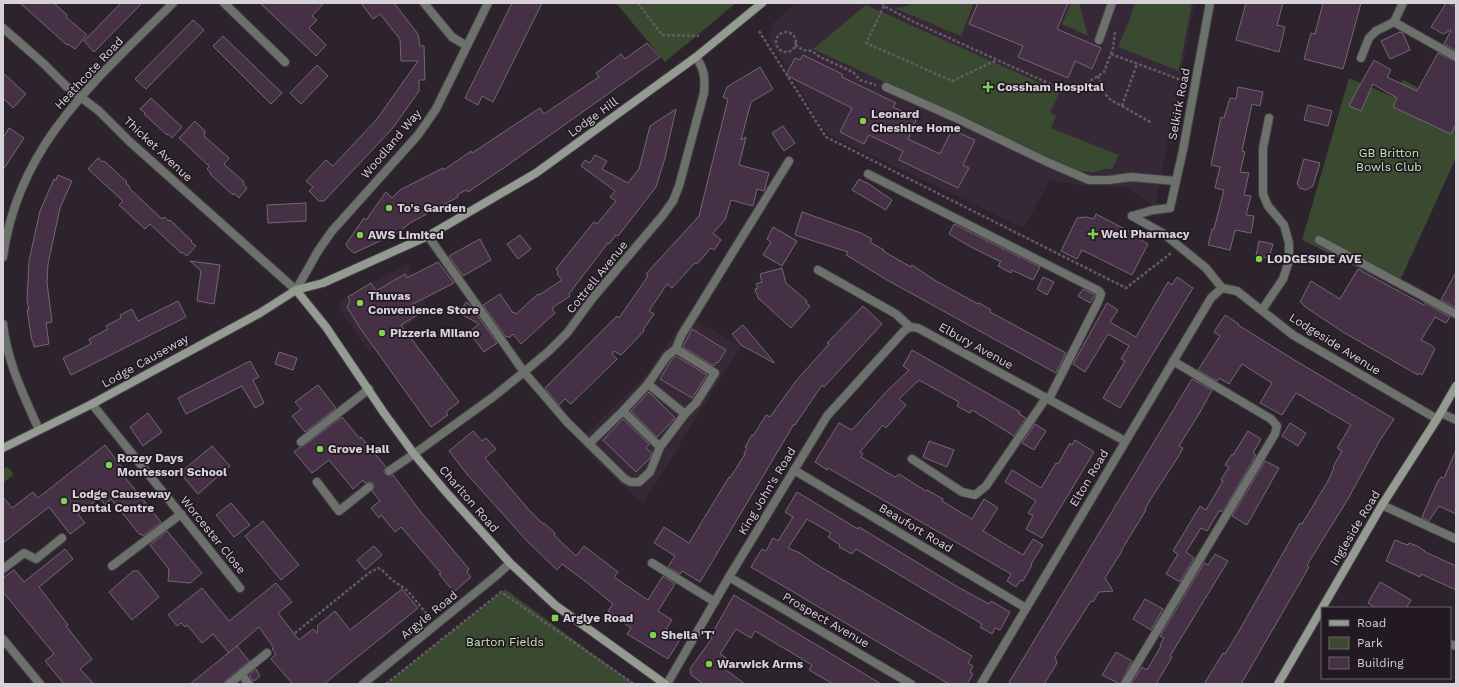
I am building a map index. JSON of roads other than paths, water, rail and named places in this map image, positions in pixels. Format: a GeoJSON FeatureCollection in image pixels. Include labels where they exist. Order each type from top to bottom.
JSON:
{"type":"FeatureCollection","features":[{"type":"Feature","properties":{"kind":"street","name":"Heathcote Road"},"geometry":{"type":"LineString","coordinates":[[3,257],[9,225],[21,189],[50,137],[80,96],[173,3]]}},
{"type":"Feature","properties":{"kind":"street"},"geometry":{"type":"LineString","coordinates":[[224,3],[285,62]]}},
{"type":"Feature","properties":{"kind":"street"},"geometry":{"type":"LineString","coordinates":[[424,3],[452,37],[467,46]]}},
{"type":"Feature","properties":{"kind":"street","name":"Woodland Way"},"geometry":{"type":"LineString","coordinates":[[296,290],[318,251],[332,230],[418,135],[436,109],[488,3]]}},
{"type":"Feature","properties":{"kind":"street","name":"Lodge Hill"},"geometry":{"type":"LineString","coordinates":[[296,290],[323,283],[428,236],[536,173],[696,57],[762,3]]}},
{"type":"Feature","properties":{"kind":"street"},"geometry":{"type":"LineString","coordinates":[[1099,40],[1112,3]]}},
{"type":"Feature","properties":{"kind":"street","name":"Selkirk Road"},"geometry":{"type":"LineString","coordinates":[[1210,3],[1170,208],[1153,210],[1132,216],[1164,234],[1206,268],[1222,288]]}},
{"type":"Feature","properties":{"kind":"street"},"geometry":{"type":"LineString","coordinates":[[1361,58],[1369,38],[1376,31],[1394,22],[1403,3]]}},
{"type":"Feature","properties":{"kind":"street"},"geometry":{"type":"LineString","coordinates":[[1394,22],[1456,57]]}},
{"type":"Feature","properties":{"kind":"street","name":"Thicket Avenue"},"geometry":{"type":"LineString","coordinates":[[3,28],[43,63],[66,86],[99,111],[129,141],[296,290]]}},
{"type":"Feature","properties":{"kind":"street","name":"Cottrell Avenue"},"geometry":{"type":"LineString","coordinates":[[389,471],[524,372],[567,333],[592,299],[663,215],[673,201],[679,186],[704,93],[705,79],[703,68],[696,57]]}},
{"type":"Feature","properties":{"kind":"street"},"geometry":{"type":"LineString","coordinates":[[886,88],[956,118],[1047,162],[1089,180],[1109,180],[1131,177],[1176,180]]}},
{"type":"Feature","properties":{"kind":"street"},"geometry":{"type":"LineString","coordinates":[[1262,310],[1283,279],[1288,262],[1289,243],[1284,226],[1268,206],[1263,194],[1263,148],[1269,118]]}},
{"type":"Feature","properties":{"kind":"street"},"geometry":{"type":"LineString","coordinates":[[590,443],[648,384],[667,356],[676,349],[681,336],[789,161]]}},
{"type":"Feature","properties":{"kind":"street"},"geometry":{"type":"LineString","coordinates":[[868,174],[1099,291],[1101,294],[1048,398],[986,486],[975,495],[962,492],[912,459]]}},
{"type":"Feature","properties":{"kind":"street"},"geometry":{"type":"LineString","coordinates":[[428,236],[524,372],[567,422],[625,479],[631,482],[639,482],[650,472],[660,447],[685,414],[696,403],[715,373],[676,349]]}},
{"type":"Feature","properties":{"kind":"street"},"geometry":{"type":"LineString","coordinates":[[1319,240],[1456,314]]}},
{"type":"Feature","properties":{"kind":"street","name":"Elbury Avenue"},"geometry":{"type":"LineString","coordinates":[[818,270],[896,314],[910,326],[918,328],[1125,441]]}},
{"type":"Feature","properties":{"kind":"street","name":"Lodgeside Avenue"},"geometry":{"type":"LineString","coordinates":[[1222,288],[1236,291],[1293,335],[1439,416],[1456,420]]}},
{"type":"Feature","properties":{"kind":"street","name":"Elton Road"},"geometry":{"type":"LineString","coordinates":[[981,684],[1211,298],[1222,288]]}},
{"type":"Feature","properties":{"kind":"street","name":"Charlton Road"},"geometry":{"type":"LineString","coordinates":[[296,290],[317,315],[414,454],[510,563],[555,605],[666,684]]}},
{"type":"Feature","properties":{"kind":"street","name":"Lodge Causeway"},"geometry":{"type":"LineString","coordinates":[[3,448],[92,404],[260,313],[296,290]]}},
{"type":"Feature","properties":{"kind":"street"},"geometry":{"type":"LineString","coordinates":[[3,324],[8,354],[39,430]]}},
{"type":"Feature","properties":{"kind":"street","name":"King John's Road"},"geometry":{"type":"LineString","coordinates":[[666,684],[827,416],[910,326]]}},
{"type":"Feature","properties":{"kind":"street"},"geometry":{"type":"LineString","coordinates":[[1124,684],[1275,434],[1277,426],[1271,419],[1173,361]]}},
{"type":"Feature","properties":{"kind":"street"},"geometry":{"type":"LineString","coordinates":[[648,384],[685,414]]}},
{"type":"Feature","properties":{"kind":"street","name":"Ingleside Road"},"geometry":{"type":"LineString","coordinates":[[1323,607],[1382,505],[1439,416],[1456,386]]}},
{"type":"Feature","properties":{"kind":"street"},"geometry":{"type":"LineString","coordinates":[[301,442],[369,389]]}},
{"type":"Feature","properties":{"kind":"street","name":"Worcester Close"},"geometry":{"type":"LineString","coordinates":[[92,404],[240,588]]}},
{"type":"Feature","properties":{"kind":"street"},"geometry":{"type":"LineString","coordinates":[[623,411],[660,447]]}},
{"type":"Feature","properties":{"kind":"street","name":"Beaufort Road"},"geometry":{"type":"LineString","coordinates":[[794,470],[1026,608]]}},
{"type":"Feature","properties":{"kind":"street"},"geometry":{"type":"LineString","coordinates":[[317,482],[339,511],[369,487]]}},
{"type":"Feature","properties":{"kind":"street"},"geometry":{"type":"LineString","coordinates":[[1382,505],[1456,539]]}},
{"type":"Feature","properties":{"kind":"street"},"geometry":{"type":"LineString","coordinates":[[112,566],[181,514]]}},
{"type":"Feature","properties":{"kind":"street"},"geometry":{"type":"LineString","coordinates":[[3,570],[24,553],[36,559],[62,538]]}},
{"type":"Feature","properties":{"kind":"street","name":"Argyle Road"},"geometry":{"type":"LineString","coordinates":[[363,684],[510,563]]}},
{"type":"Feature","properties":{"kind":"street"},"geometry":{"type":"LineString","coordinates":[[652,564],[715,602]]}},
{"type":"Feature","properties":{"kind":"street","name":"Prospect Avenue"},"geometry":{"type":"LineString","coordinates":[[729,577],[911,684]]}},
{"type":"Feature","properties":{"kind":"street","name":"Ingleside Road"},"geometry":{"type":"LineString","coordinates":[[1278,684],[1321,610]]}},
{"type":"Feature","properties":{"kind":"street"},"geometry":{"type":"LineString","coordinates":[[3,639],[40,684]]}},
{"type":"Feature","properties":{"kind":"street"},"geometry":{"type":"LineString","coordinates":[[229,684],[268,653]]}},
{"type":"Feature","properties":{"kind":"street"},"geometry":{"type":"LineString","coordinates":[[241,674],[249,684]]}},
{"type":"Feature","properties":{"kind":"place","name":"Cossham Hospital"},"geometry":{"type":"Point","coordinates":[988,87]}},
{"type":"Feature","properties":{"kind":"place","name":"Leonard Cheshire Home"},"geometry":{"type":"Point","coordinates":[863,121]}},
{"type":"Feature","properties":{"kind":"place","name":"To's Garden"},"geometry":{"type":"Point","coordinates":[389,208]}},
{"type":"Feature","properties":{"kind":"place","name":"Well Pharmacy"},"geometry":{"type":"Point","coordinates":[1093,234]}},
{"type":"Feature","properties":{"kind":"place","name":"AWS Limited"},"geometry":{"type":"Point","coordinates":[360,235]}},
{"type":"Feature","properties":{"kind":"place","name":"LODGESIDE AVE"},"geometry":{"type":"Point","coordinates":[1259,259]}},
{"type":"Feature","properties":{"kind":"place","name":"Thuvas Convenience Store"},"geometry":{"type":"Point","coordinates":[360,303]}},
{"type":"Feature","properties":{"kind":"place","name":"Pizzeria Milano"},"geometry":{"type":"Point","coordinates":[382,333]}},
{"type":"Feature","properties":{"kind":"place","name":"Grove Hall"},"geometry":{"type":"Point","coordinates":[320,449]}},
{"type":"Feature","properties":{"kind":"place","name":"Rozey Days Montessori School"},"geometry":{"type":"Point","coordinates":[109,465]}},
{"type":"Feature","properties":{"kind":"place","name":"Lodge Causeway Dental Centre"},"geometry":{"type":"Point","coordinates":[64,501]}},
{"type":"Feature","properties":{"kind":"place","name":"Arglye Road"},"geometry":{"type":"Point","coordinates":[555,618]}},
{"type":"Feature","properties":{"kind":"place","name":"Sheila 'T'"},"geometry":{"type":"Point","coordinates":[653,635]}},
{"type":"Feature","properties":{"kind":"place","name":"Warwick Arms"},"geometry":{"type":"Point","coordinates":[709,664]}},
{"type":"Feature","properties":{"kind":"park label","name":"GB Britton Bowls Club"},"geometry":{"type":"Point","coordinates":[1389,160]}},
{"type":"Feature","properties":{"kind":"park label","name":"Barton Fields"},"geometry":{"type":"Point","coordinates":[505,642]}}]}
